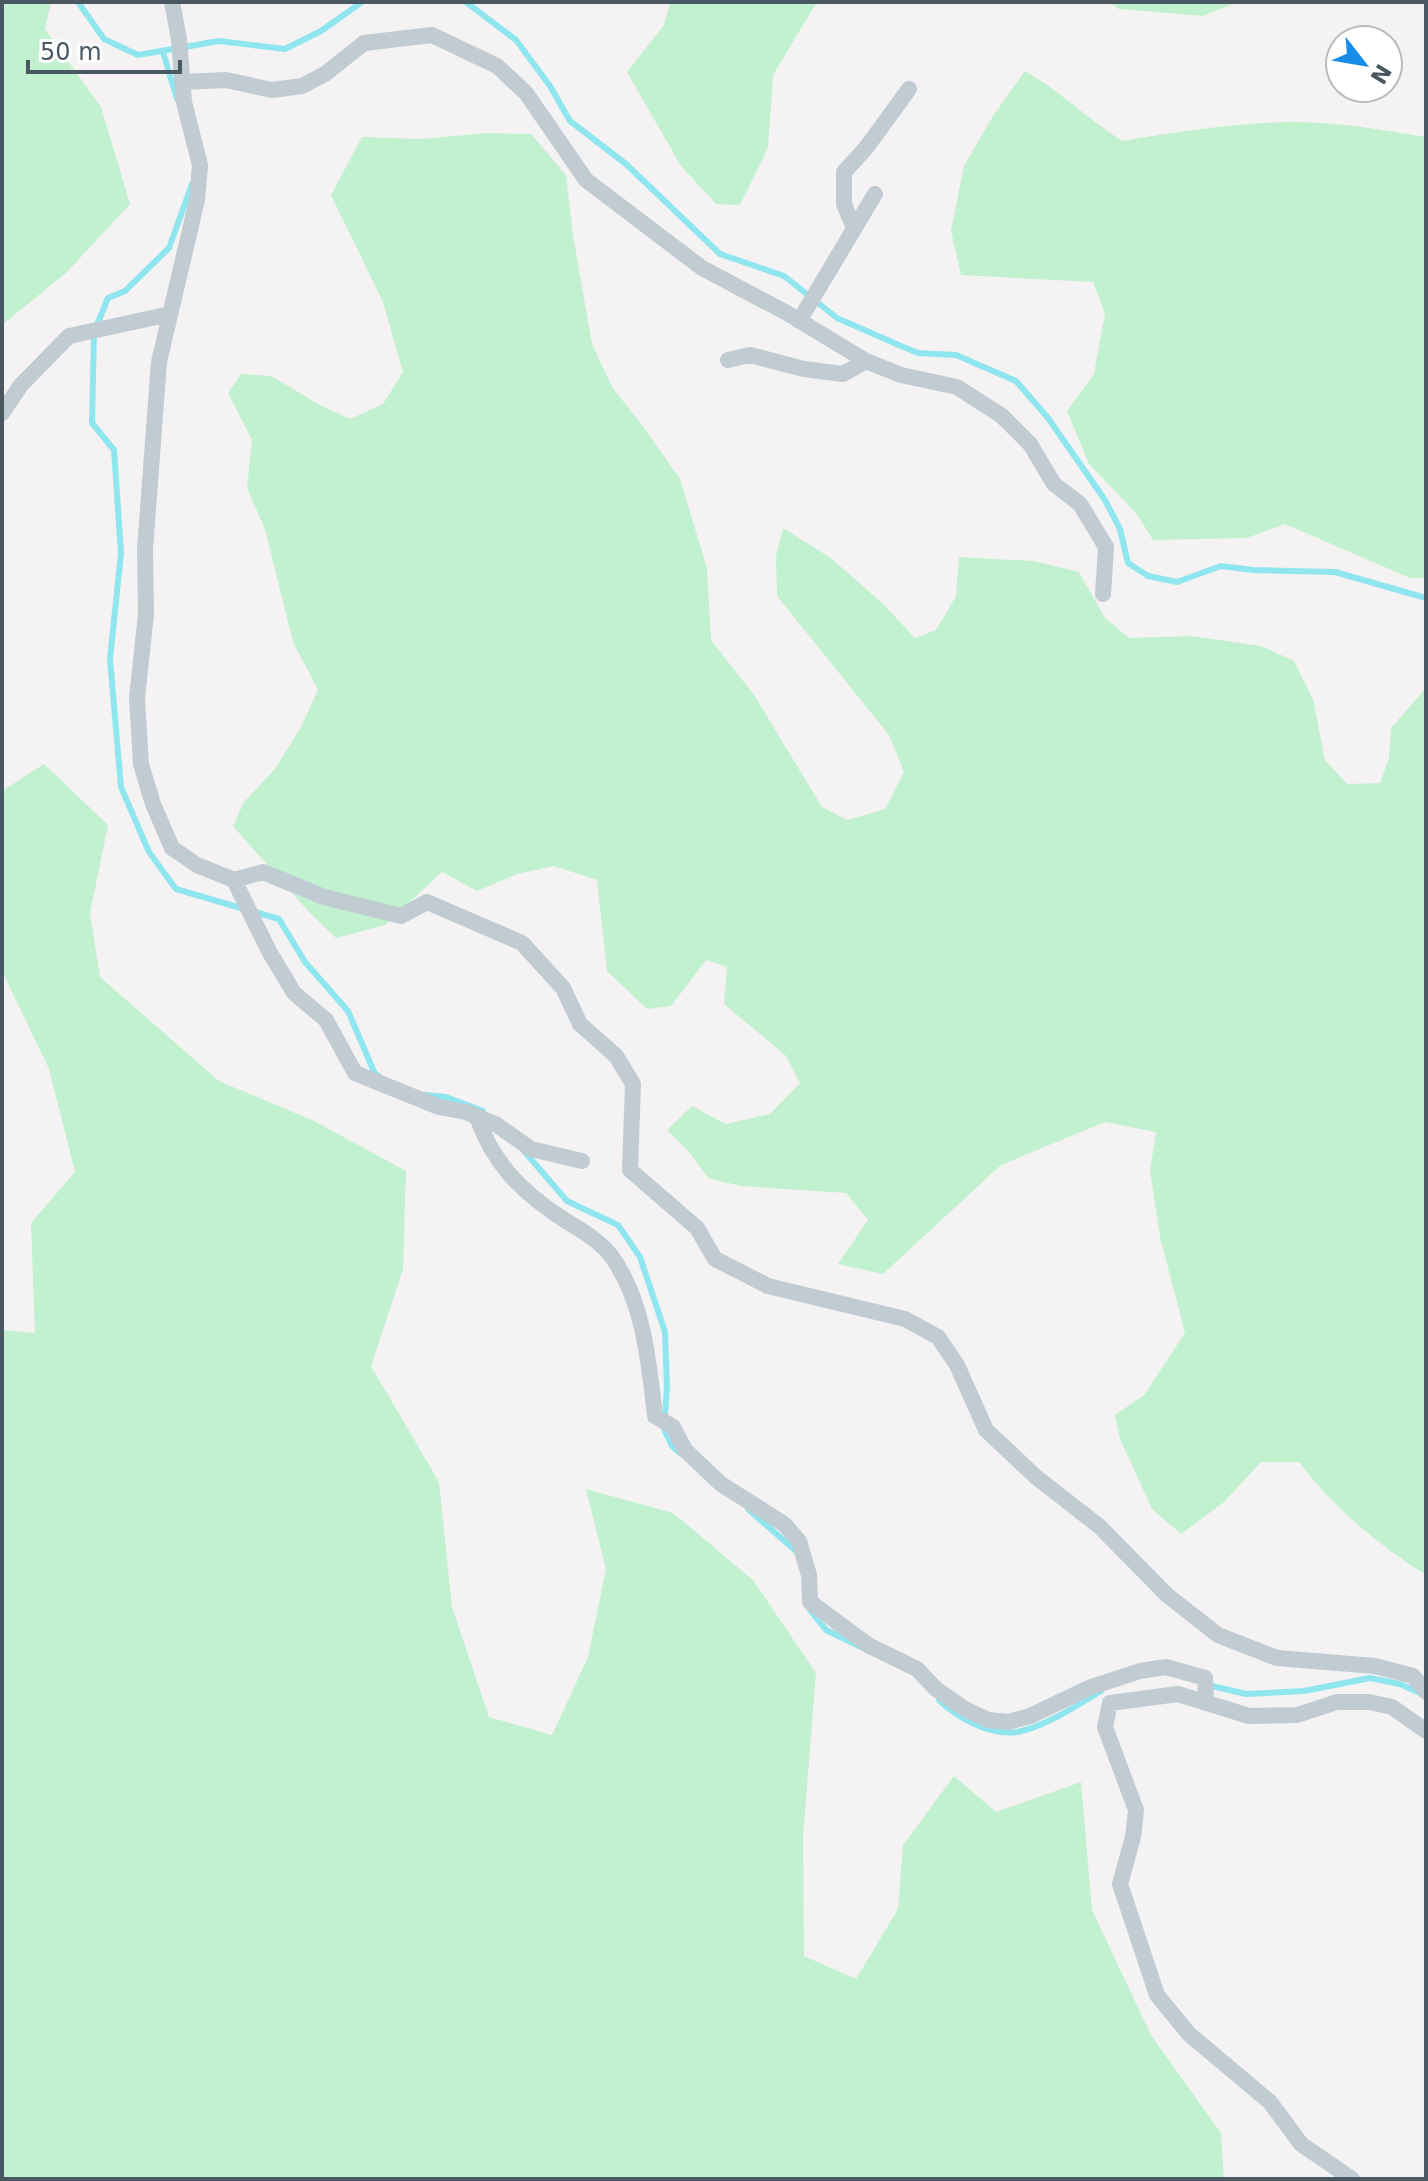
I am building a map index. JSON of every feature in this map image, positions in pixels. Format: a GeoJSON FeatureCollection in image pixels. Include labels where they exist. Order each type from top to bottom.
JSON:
{"type":"FeatureCollection","features":[{"type":"Feature","properties":{"kind":"street"},"geometry":{"type":"LineString","coordinates":[[172,2],[179,39],[184,102],[200,165],[197,200],[159,362],[145,549],[146,614],[137,698],[141,764],[153,804],[172,848],[197,865],[235,881],[270,953],[294,993],[326,1020],[355,1073],[439,1107],[497,1125],[531,1149],[582,1161]]}},
{"type":"Feature","properties":{"kind":"street"},"geometry":{"type":"LineString","coordinates":[[182,82],[226,80],[272,90],[302,86],[325,74],[364,43],[432,35],[497,66],[526,93],[586,180],[702,268],[802,316],[866,361],[901,375],[957,387],[1002,416],[1030,444],[1054,484],[1080,504],[1106,547],[1103,594]]}},
{"type":"Feature","properties":{"kind":"street"},"geometry":{"type":"LineString","coordinates":[[854,228],[844,204],[844,172],[909,89]]}},
{"type":"Feature","properties":{"kind":"street"},"geometry":{"type":"LineString","coordinates":[[802,316],[875,194]]}},
{"type":"Feature","properties":{"kind":"street"},"geometry":{"type":"LineString","coordinates":[[2,413],[21,385],[69,336],[170,314]]}},
{"type":"Feature","properties":{"kind":"street"},"geometry":{"type":"LineString","coordinates":[[728,360],[750,355],[804,369],[843,374],[866,361]]}},
{"type":"Feature","properties":{"kind":"street"},"geometry":{"type":"LineString","coordinates":[[235,881],[263,872],[324,897],[401,916],[427,902],[522,943],[563,988],[580,1024],[616,1056],[633,1084],[630,1170],[697,1228],[715,1259],[768,1286],[905,1319],[938,1337],[957,1365],[986,1430],[1036,1477],[1099,1526],[1167,1595],[1218,1635],[1277,1658],[1375,1666],[1413,1676],[1422,1686]]}},
{"type":"Feature","properties":{"kind":"street"},"geometry":{"type":"LineString","coordinates":[[477,1117],[487,1144],[514,1181],[611,1255],[628,1289],[643,1332],[650,1364],[655,1416],[673,1427],[685,1450],[721,1484],[784,1524],[799,1541],[809,1575],[810,1602],[868,1645],[917,1669],[936,1689],[988,1720],[1008,1722],[1030,1716],[1091,1687],[1140,1671],[1166,1667],[1205,1678],[1206,1700]]}},
{"type":"Feature","properties":{"kind":"street"},"geometry":{"type":"LineString","coordinates":[[1352,2179],[1301,2144],[1270,2102],[1189,2034],[1157,1995],[1120,1884],[1133,1837],[1136,1810],[1105,1727],[1110,1703],[1178,1694],[1206,1700],[1249,1716],[1297,1715],[1337,1702],[1369,1702],[1392,1707],[1426,1731]]}},
{"type":"Feature","properties":{"kind":"green space"},"geometry":{"type":"Polygon","coordinates":[[[2,2],[51,2],[45,29],[101,107],[130,204],[67,272],[2,325],[2,2]]]}},
{"type":"Feature","properties":{"kind":"green space"},"geometry":{"type":"Polygon","coordinates":[[[670,2],[830,2],[815,5],[773,75],[768,148],[740,205],[716,204],[681,166],[627,72],[664,25],[670,2]]]}},
{"type":"Feature","properties":{"kind":"green space"},"geometry":{"type":"Polygon","coordinates":[[[1109,2],[1238,2],[1203,16],[1119,9],[1109,2]]]}},
{"type":"Feature","properties":{"kind":"green space"},"geometry":{"type":"Polygon","coordinates":[[[1025,71],[1122,141],[1227,126],[1290,122],[1341,124],[1426,137],[1426,578],[1410,578],[1285,524],[1247,538],[1153,540],[1136,513],[1089,464],[1067,411],[1094,374],[1105,314],[1093,282],[961,275],[951,231],[964,166],[993,116],[1025,71]]]}},
{"type":"Feature","properties":{"kind":"green space"},"geometry":{"type":"Polygon","coordinates":[[[487,133],[531,134],[566,175],[592,344],[612,387],[680,479],[707,568],[711,640],[754,695],[822,807],[847,820],[885,809],[904,772],[889,735],[777,596],[776,556],[783,528],[832,559],[883,604],[915,638],[936,630],[956,596],[959,557],[1034,561],[1079,572],[1105,618],[1129,638],[1191,636],[1261,646],[1294,661],[1313,699],[1325,760],[1347,784],[1380,783],[1389,758],[1391,728],[1426,688],[1426,1575],[1358,1524],[1327,1495],[1299,1462],[1261,1462],[1224,1502],[1181,1534],[1152,1509],[1120,1439],[1115,1415],[1144,1395],[1185,1333],[1160,1237],[1150,1170],[1156,1132],[1105,1122],[1001,1165],[883,1274],[838,1264],[868,1220],[846,1193],[741,1186],[708,1178],[689,1152],[667,1130],[692,1106],[726,1124],[770,1114],[800,1083],[786,1056],[724,1004],[727,967],[706,960],[671,1006],[647,1009],[607,971],[597,880],[554,866],[517,874],[477,891],[442,872],[385,925],[336,938],[233,826],[244,802],[275,769],[301,727],[318,690],[293,642],[265,529],[247,488],[252,440],[228,393],[241,374],[271,376],[350,419],[383,404],[403,372],[383,302],[331,195],[362,137],[421,139],[487,133]]]}},
{"type":"Feature","properties":{"kind":"green space"},"geometry":{"type":"Polygon","coordinates":[[[44,764],[108,825],[90,913],[100,977],[219,1081],[314,1121],[406,1171],[403,1269],[371,1366],[439,1482],[452,1607],[489,1717],[552,1735],[588,1657],[606,1569],[586,1489],[673,1513],[753,1580],[816,1673],[803,1837],[804,1956],[856,1979],[898,1909],[903,1845],[954,1776],[996,1812],[1081,1782],[1092,1910],[1151,2035],[1221,2133],[1224,2179],[2,2179],[2,1330],[35,1333],[31,1223],[75,1172],[49,1069],[2,971],[2,791],[44,764]]]}},
{"type":"Feature","properties":{"kind":"waterway"},"geometry":{"type":"LineString","coordinates":[[78,2],[104,39],[138,55],[219,41],[285,49],[321,31],[362,2]]}},
{"type":"Feature","properties":{"kind":"waterway"},"geometry":{"type":"LineString","coordinates":[[466,2],[516,40],[550,86],[570,121],[626,164],[720,254],[784,276],[837,318],[901,346],[918,353],[956,355],[1016,381],[1048,418],[1105,500],[1120,529],[1128,563],[1148,576],[1177,582],[1221,566],[1335,572],[1426,598]]}},
{"type":"Feature","properties":{"kind":"waterway"},"geometry":{"type":"LineString","coordinates":[[163,52],[177,99]]}},
{"type":"Feature","properties":{"kind":"waterway"},"geometry":{"type":"LineString","coordinates":[[192,184],[169,248],[125,291],[108,298],[94,332],[92,423],[114,450],[121,553],[110,659],[121,787],[149,852],[176,889],[244,909]]}},
{"type":"Feature","properties":{"kind":"waterway"},"geometry":{"type":"LineString","coordinates":[[255,912],[279,919],[305,962],[348,1011],[378,1075]]}},
{"type":"Feature","properties":{"kind":"waterway"},"geometry":{"type":"LineString","coordinates":[[425,1095],[446,1097],[483,1111]]}},
{"type":"Feature","properties":{"kind":"waterway"},"geometry":{"type":"LineString","coordinates":[[524,1151],[567,1201],[618,1225],[640,1257],[665,1332],[667,1387],[664,1429],[672,1446],[681,1454]]}},
{"type":"Feature","properties":{"kind":"waterway"},"geometry":{"type":"LineString","coordinates":[[748,1509],[797,1552]]}},
{"type":"Feature","properties":{"kind":"waterway"},"geometry":{"type":"LineString","coordinates":[[810,1610],[826,1630],[861,1647]]}},
{"type":"Feature","properties":{"kind":"waterway"},"geometry":{"type":"LineString","coordinates":[[1208,1685],[1246,1694],[1304,1691],[1370,1678],[1400,1684],[1420,1693]]}},
{"type":"Feature","properties":{"kind":"waterway"},"geometry":{"type":"LineString","coordinates":[[939,1700],[975,1724],[1007,1733],[1049,1721],[1101,1691]]}}]}
